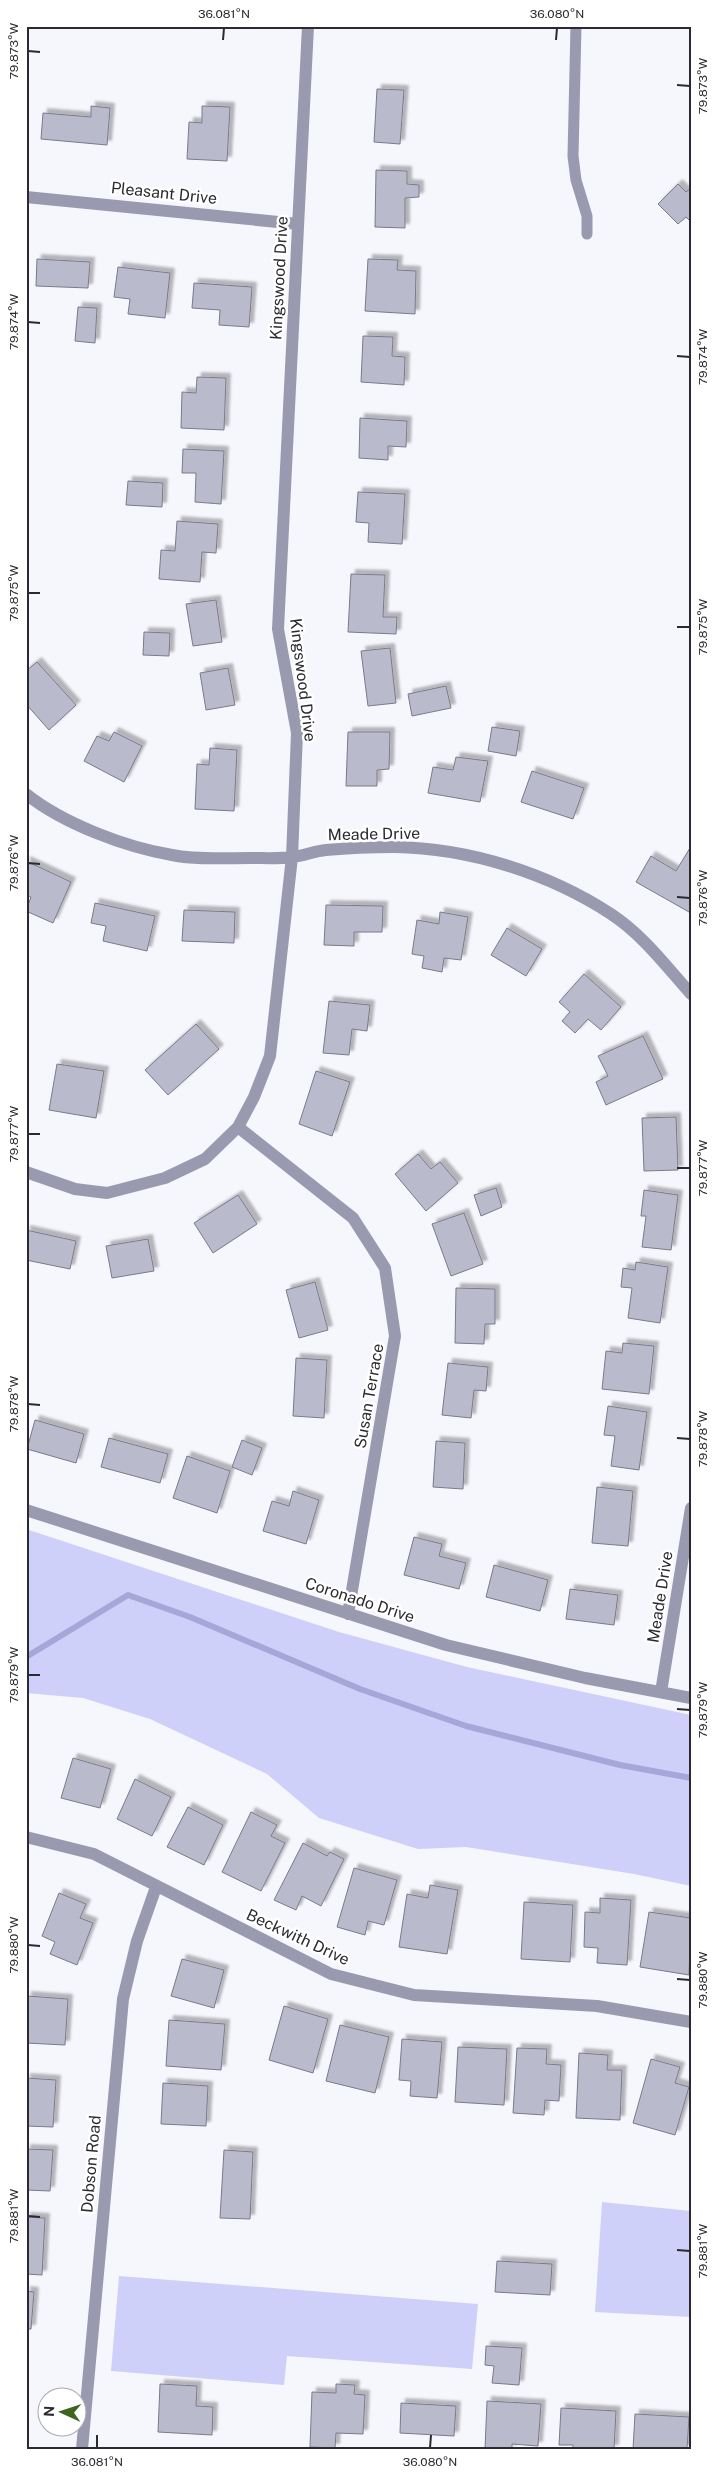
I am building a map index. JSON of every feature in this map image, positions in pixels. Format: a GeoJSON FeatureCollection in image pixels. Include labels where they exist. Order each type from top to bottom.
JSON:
{"type":"FeatureCollection","features":[{"type":"Feature","properties":{"kind":"street","name":"Kingswood Drive"},"geometry":{"type":"LineString","coordinates":[[26,1172],[75,1189],[107,1193],[165,1178],[205,1160],[238,1127],[254,1097],[270,1056],[292,858],[296,733],[278,630],[308,26]]}},
{"type":"Feature","properties":{"kind":"street","name":"Pleasant Drive"},"geometry":{"type":"LineString","coordinates":[[26,197],[298,224]]}},
{"type":"Feature","properties":{"kind":"street","name":"Meade Drive"},"geometry":{"type":"LineString","coordinates":[[26,794],[41,806],[77,824],[124,842],[172,855],[292,858],[324,850],[394,847],[438,850],[483,858],[534,876],[573,893],[612,915],[649,946],[691,994]]}},
{"type":"Feature","properties":{"kind":"street","name":"Susan Terrace"},"geometry":{"type":"LineString","coordinates":[[238,1127],[353,1218],[386,1268],[395,1336],[348,1614]]}},
{"type":"Feature","properties":{"kind":"street","name":"Meade Drive"},"geometry":{"type":"LineString","coordinates":[[661,1692],[691,1508]]}},
{"type":"Feature","properties":{"kind":"street","name":"Coronado Drive"},"geometry":{"type":"LineString","coordinates":[[26,1510],[446,1644],[585,1678],[691,1698]]}},
{"type":"Feature","properties":{"kind":"street","name":"Beckwith Drive"},"geometry":{"type":"LineString","coordinates":[[26,1837],[94,1854],[331,1974],[414,1995],[597,2006],[691,2022]]}},
{"type":"Feature","properties":{"kind":"street","name":"Dobson Road"},"geometry":{"type":"LineString","coordinates":[[82,2449],[122,1999],[137,1941],[156,1887]]}},
{"type":"Feature","properties":{"kind":"lane"},"geometry":{"type":"LineString","coordinates":[[576,26],[574,156],[576,180],[587,216],[587,234]]}},
{"type":"Feature","properties":{"kind":"shaded area"},"geometry":{"type":"Polygon","coordinates":[[[26,1529],[339,1632],[467,1667],[691,1715],[691,1886],[634,1874],[466,1847],[418,1849],[319,1818],[267,1774],[150,1719],[83,1698],[26,1693],[26,1529]]]}},
{"type":"Feature","properties":{"kind":"shaded area"},"geometry":{"type":"Polygon","coordinates":[[[602,2202],[691,2211],[691,2317],[595,2312],[602,2202]]]}},
{"type":"Feature","properties":{"kind":"shaded area"},"geometry":{"type":"Polygon","coordinates":[[[119,2276],[478,2304],[472,2369],[287,2356],[284,2385],[111,2371],[119,2276]]]}},
{"type":"Feature","properties":{"kind":"building"},"geometry":{"type":"Polygon","coordinates":[[[377,89],[404,90],[400,144],[374,142],[377,89]]]}},
{"type":"Feature","properties":{"kind":"building"},"geometry":{"type":"Polygon","coordinates":[[[91,106],[110,108],[107,145],[41,139],[43,113],[91,117],[91,106]]]}},
{"type":"Feature","properties":{"kind":"building"},"geometry":{"type":"Polygon","coordinates":[[[202,106],[230,107],[227,161],[187,159],[189,122],[202,123],[202,106]]]}},
{"type":"Feature","properties":{"kind":"building"},"geometry":{"type":"Polygon","coordinates":[[[376,170],[407,171],[407,184],[419,185],[419,197],[405,198],[405,228],[375,227],[376,170]]]}},
{"type":"Feature","properties":{"kind":"building"},"geometry":{"type":"Polygon","coordinates":[[[678,184],[686,192],[691,188],[691,222],[686,217],[678,224],[658,204],[678,184]]]}},
{"type":"Feature","properties":{"kind":"building"},"geometry":{"type":"Polygon","coordinates":[[[37,259],[90,262],[88,288],[36,286],[37,259]]]}},
{"type":"Feature","properties":{"kind":"building"},"geometry":{"type":"Polygon","coordinates":[[[368,259],[398,260],[397,270],[416,271],[415,314],[365,311],[368,259]]]}},
{"type":"Feature","properties":{"kind":"building"},"geometry":{"type":"Polygon","coordinates":[[[118,267],[170,273],[165,318],[128,314],[130,299],[114,297],[118,267]]]}},
{"type":"Feature","properties":{"kind":"building"},"geometry":{"type":"Polygon","coordinates":[[[194,283],[252,287],[249,327],[219,325],[220,310],[192,308],[194,283]]]}},
{"type":"Feature","properties":{"kind":"building"},"geometry":{"type":"Polygon","coordinates":[[[78,307],[97,308],[95,343],[75,341],[78,307]]]}},
{"type":"Feature","properties":{"kind":"building"},"geometry":{"type":"Polygon","coordinates":[[[363,336],[393,337],[392,356],[405,357],[404,385],[361,382],[363,336]]]}},
{"type":"Feature","properties":{"kind":"building"},"geometry":{"type":"Polygon","coordinates":[[[197,377],[226,378],[224,430],[181,428],[182,392],[196,393],[197,377]]]}},
{"type":"Feature","properties":{"kind":"building"},"geometry":{"type":"Polygon","coordinates":[[[360,418],[407,421],[406,447],[388,446],[388,460],[359,458],[360,418]]]}},
{"type":"Feature","properties":{"kind":"building"},"geometry":{"type":"Polygon","coordinates":[[[183,449],[224,451],[221,504],[195,502],[196,473],[182,473],[183,449]]]}},
{"type":"Feature","properties":{"kind":"building"},"geometry":{"type":"Polygon","coordinates":[[[128,481],[163,483],[162,507],[126,505],[128,481]]]}},
{"type":"Feature","properties":{"kind":"building"},"geometry":{"type":"Polygon","coordinates":[[[358,492],[405,494],[402,544],[368,542],[369,523],[356,522],[358,492]]]}},
{"type":"Feature","properties":{"kind":"building"},"geometry":{"type":"Polygon","coordinates":[[[177,521],[218,524],[216,553],[202,552],[200,582],[159,579],[161,550],[175,551],[177,521]]]}},
{"type":"Feature","properties":{"kind":"building"},"geometry":{"type":"Polygon","coordinates":[[[351,574],[385,575],[383,617],[397,617],[396,634],[348,632],[351,574]]]}},
{"type":"Feature","properties":{"kind":"building"},"geometry":{"type":"Polygon","coordinates":[[[216,600],[222,642],[193,646],[186,604],[216,600]]]}},
{"type":"Feature","properties":{"kind":"building"},"geometry":{"type":"Polygon","coordinates":[[[144,632],[170,633],[169,656],[143,655],[144,632]]]}},
{"type":"Feature","properties":{"kind":"building"},"geometry":{"type":"Polygon","coordinates":[[[390,648],[396,703],[368,706],[361,651],[390,648]]]}},
{"type":"Feature","properties":{"kind":"building"},"geometry":{"type":"Polygon","coordinates":[[[37,662],[76,705],[49,730],[26,704],[26,671],[37,662]]]}},
{"type":"Feature","properties":{"kind":"building"},"geometry":{"type":"Polygon","coordinates":[[[228,668],[235,705],[206,710],[200,673],[228,668]]]}},
{"type":"Feature","properties":{"kind":"building"},"geometry":{"type":"Polygon","coordinates":[[[446,686],[451,708],[412,716],[408,694],[446,686]]]}},
{"type":"Feature","properties":{"kind":"building"},"geometry":{"type":"Polygon","coordinates":[[[492,727],[520,731],[516,756],[488,751],[492,727]]]}},
{"type":"Feature","properties":{"kind":"building"},"geometry":{"type":"Polygon","coordinates":[[[114,732],[142,746],[124,782],[84,761],[97,736],[109,741],[114,732]]]}},
{"type":"Feature","properties":{"kind":"building"},"geometry":{"type":"Polygon","coordinates":[[[348,732],[390,732],[389,769],[377,770],[377,786],[346,786],[348,732]]]}},
{"type":"Feature","properties":{"kind":"building"},"geometry":{"type":"Polygon","coordinates":[[[210,748],[237,750],[234,811],[195,809],[197,764],[209,765],[210,748]]]}},
{"type":"Feature","properties":{"kind":"building"},"geometry":{"type":"Polygon","coordinates":[[[456,757],[488,761],[480,802],[428,793],[433,767],[453,770],[456,757]]]}},
{"type":"Feature","properties":{"kind":"building"},"geometry":{"type":"Polygon","coordinates":[[[532,771],[584,788],[573,819],[521,802],[532,771]]]}},
{"type":"Feature","properties":{"kind":"building"},"geometry":{"type":"Polygon","coordinates":[[[690,848],[691,908],[689,912],[636,882],[651,856],[676,871],[690,848]]]}},
{"type":"Feature","properties":{"kind":"building"},"geometry":{"type":"Polygon","coordinates":[[[26,861],[71,882],[53,923],[26,911],[31,897],[26,895],[26,861]]]}},
{"type":"Feature","properties":{"kind":"building"},"geometry":{"type":"Polygon","coordinates":[[[95,903],[155,916],[147,951],[103,941],[106,926],[91,923],[95,903]]]}},
{"type":"Feature","properties":{"kind":"building"},"geometry":{"type":"Polygon","coordinates":[[[326,905],[383,906],[382,932],[354,932],[354,946],[324,945],[326,905]]]}},
{"type":"Feature","properties":{"kind":"building"},"geometry":{"type":"Polygon","coordinates":[[[184,910],[235,912],[234,943],[182,941],[184,910]]]}},
{"type":"Feature","properties":{"kind":"building"},"geometry":{"type":"Polygon","coordinates":[[[440,912],[468,917],[461,960],[444,958],[442,972],[422,968],[424,956],[412,954],[417,920],[439,924],[440,912]]]}},
{"type":"Feature","properties":{"kind":"building"},"geometry":{"type":"Polygon","coordinates":[[[507,928],[542,949],[526,976],[491,955],[507,928]]]}},
{"type":"Feature","properties":{"kind":"building"},"geometry":{"type":"Polygon","coordinates":[[[584,974],[621,1007],[601,1030],[588,1019],[575,1033],[562,1021],[570,1012],[559,1002],[584,974]]]}},
{"type":"Feature","properties":{"kind":"building"},"geometry":{"type":"Polygon","coordinates":[[[329,1001],[370,1005],[367,1031],[352,1029],[349,1055],[323,1053],[329,1001]]]}},
{"type":"Feature","properties":{"kind":"building"},"geometry":{"type":"Polygon","coordinates":[[[196,1024],[219,1049],[168,1095],[145,1070],[196,1024]]]}},
{"type":"Feature","properties":{"kind":"building"},"geometry":{"type":"Polygon","coordinates":[[[643,1036],[663,1079],[606,1105],[596,1082],[608,1076],[598,1056],[643,1036]]]}},
{"type":"Feature","properties":{"kind":"building"},"geometry":{"type":"Polygon","coordinates":[[[57,1064],[104,1071],[96,1118],[49,1110],[57,1064]]]}},
{"type":"Feature","properties":{"kind":"building"},"geometry":{"type":"Polygon","coordinates":[[[316,1071],[350,1082],[332,1136],[299,1124],[316,1071]]]}},
{"type":"Feature","properties":{"kind":"building"},"geometry":{"type":"Polygon","coordinates":[[[676,1117],[678,1170],[644,1171],[642,1118],[676,1117]]]}},
{"type":"Feature","properties":{"kind":"building"},"geometry":{"type":"Polygon","coordinates":[[[418,1154],[431,1169],[440,1162],[458,1183],[426,1211],[395,1174],[418,1154]]]}},
{"type":"Feature","properties":{"kind":"building"},"geometry":{"type":"Polygon","coordinates":[[[496,1188],[502,1207],[481,1216],[474,1195],[496,1188]]]}},
{"type":"Feature","properties":{"kind":"building"},"geometry":{"type":"Polygon","coordinates":[[[644,1190],[678,1195],[671,1250],[642,1247],[646,1216],[641,1216],[644,1190]]]}},
{"type":"Feature","properties":{"kind":"building"},"geometry":{"type":"Polygon","coordinates":[[[238,1195],[257,1224],[213,1253],[194,1223],[238,1195]]]}},
{"type":"Feature","properties":{"kind":"building"},"geometry":{"type":"Polygon","coordinates":[[[464,1213],[483,1264],[451,1276],[432,1224],[464,1213]]]}},
{"type":"Feature","properties":{"kind":"building"},"geometry":{"type":"Polygon","coordinates":[[[26,1230],[76,1241],[70,1269],[26,1260],[26,1230]]]}},
{"type":"Feature","properties":{"kind":"building"},"geometry":{"type":"Polygon","coordinates":[[[148,1239],[154,1271],[112,1278],[106,1246],[148,1239]]]}},
{"type":"Feature","properties":{"kind":"building"},"geometry":{"type":"Polygon","coordinates":[[[636,1262],[668,1267],[660,1323],[628,1318],[632,1288],[621,1287],[623,1268],[635,1270],[636,1262]]]}},
{"type":"Feature","properties":{"kind":"building"},"geometry":{"type":"Polygon","coordinates":[[[315,1282],[328,1330],[299,1338],[286,1290],[315,1282]]]}},
{"type":"Feature","properties":{"kind":"building"},"geometry":{"type":"Polygon","coordinates":[[[456,1288],[495,1289],[495,1324],[485,1324],[484,1344],[455,1343],[456,1288]]]}},
{"type":"Feature","properties":{"kind":"building"},"geometry":{"type":"Polygon","coordinates":[[[623,1343],[654,1346],[649,1394],[602,1389],[606,1351],[622,1353],[623,1343]]]}},
{"type":"Feature","properties":{"kind":"building"},"geometry":{"type":"Polygon","coordinates":[[[296,1358],[327,1360],[324,1418],[293,1416],[296,1358]]]}},
{"type":"Feature","properties":{"kind":"building"},"geometry":{"type":"Polygon","coordinates":[[[448,1363],[488,1367],[486,1391],[474,1390],[471,1418],[442,1415],[448,1363]]]}},
{"type":"Feature","properties":{"kind":"building"},"geometry":{"type":"Polygon","coordinates":[[[608,1406],[647,1412],[639,1470],[611,1466],[615,1436],[604,1435],[608,1406]]]}},
{"type":"Feature","properties":{"kind":"building"},"geometry":{"type":"Polygon","coordinates":[[[35,1420],[84,1434],[76,1463],[27,1449],[35,1420]]]}},
{"type":"Feature","properties":{"kind":"building"},"geometry":{"type":"Polygon","coordinates":[[[109,1438],[168,1454],[160,1483],[101,1467],[109,1438]]]}},
{"type":"Feature","properties":{"kind":"building"},"geometry":{"type":"Polygon","coordinates":[[[242,1440],[262,1448],[252,1475],[232,1467],[242,1440]]]}},
{"type":"Feature","properties":{"kind":"building"},"geometry":{"type":"Polygon","coordinates":[[[436,1441],[465,1443],[463,1489],[433,1487],[436,1441]]]}},
{"type":"Feature","properties":{"kind":"building"},"geometry":{"type":"Polygon","coordinates":[[[187,1456],[230,1471],[217,1513],[173,1498],[187,1456]]]}},
{"type":"Feature","properties":{"kind":"building"},"geometry":{"type":"Polygon","coordinates":[[[597,1487],[633,1491],[628,1546],[592,1543],[597,1487]]]}},
{"type":"Feature","properties":{"kind":"building"},"geometry":{"type":"Polygon","coordinates":[[[293,1491],[319,1500],[306,1544],[263,1531],[272,1501],[289,1506],[293,1491]]]}},
{"type":"Feature","properties":{"kind":"building"},"geometry":{"type":"Polygon","coordinates":[[[414,1537],[442,1544],[439,1556],[466,1563],[459,1589],[404,1575],[414,1537]]]}},
{"type":"Feature","properties":{"kind":"building"},"geometry":{"type":"Polygon","coordinates":[[[494,1565],[548,1580],[540,1611],[486,1597],[494,1565]]]}},
{"type":"Feature","properties":{"kind":"building"},"geometry":{"type":"Polygon","coordinates":[[[570,1589],[618,1595],[614,1625],[566,1619],[570,1589]]]}},
{"type":"Feature","properties":{"kind":"building"},"geometry":{"type":"Polygon","coordinates":[[[73,1758],[111,1769],[100,1808],[61,1798],[73,1758]]]}},
{"type":"Feature","properties":{"kind":"building"},"geometry":{"type":"Polygon","coordinates":[[[135,1779],[171,1797],[152,1836],[117,1819],[135,1779]]]}},
{"type":"Feature","properties":{"kind":"building"},"geometry":{"type":"Polygon","coordinates":[[[188,1807],[223,1825],[204,1865],[167,1847],[188,1807]]]}},
{"type":"Feature","properties":{"kind":"building"},"geometry":{"type":"Polygon","coordinates":[[[251,1812],[277,1825],[271,1836],[285,1843],[261,1891],[222,1872],[251,1812]]]}},
{"type":"Feature","properties":{"kind":"building"},"geometry":{"type":"Polygon","coordinates":[[[303,1843],[327,1856],[330,1852],[344,1859],[321,1906],[302,1896],[296,1910],[274,1900],[303,1843]]]}},
{"type":"Feature","properties":{"kind":"building"},"geometry":{"type":"Polygon","coordinates":[[[354,1868],[397,1880],[384,1925],[368,1921],[365,1935],[337,1927],[354,1868]]]}},
{"type":"Feature","properties":{"kind":"building"},"geometry":{"type":"Polygon","coordinates":[[[430,1885],[458,1890],[447,1954],[399,1947],[407,1894],[428,1898],[430,1885]]]}},
{"type":"Feature","properties":{"kind":"building"},"geometry":{"type":"Polygon","coordinates":[[[59,1893],[86,1904],[80,1918],[93,1923],[77,1965],[50,1954],[55,1942],[42,1936],[59,1893]]]}},
{"type":"Feature","properties":{"kind":"building"},"geometry":{"type":"Polygon","coordinates":[[[600,1898],[631,1900],[627,1965],[597,1963],[598,1948],[584,1947],[585,1912],[600,1913],[600,1898]]]}},
{"type":"Feature","properties":{"kind":"building"},"geometry":{"type":"Polygon","coordinates":[[[524,1902],[573,1905],[570,1962],[521,1959],[524,1902]]]}},
{"type":"Feature","properties":{"kind":"building"},"geometry":{"type":"Polygon","coordinates":[[[649,1912],[691,1918],[689,1975],[640,1967],[649,1912]]]}},
{"type":"Feature","properties":{"kind":"building"},"geometry":{"type":"Polygon","coordinates":[[[182,1959],[224,1970],[214,2008],[171,1996],[182,1959]]]}},
{"type":"Feature","properties":{"kind":"building"},"geometry":{"type":"Polygon","coordinates":[[[27,1996],[68,1999],[65,2045],[26,2043],[27,1996]]]}},
{"type":"Feature","properties":{"kind":"building"},"geometry":{"type":"Polygon","coordinates":[[[284,2006],[328,2019],[313,2073],[269,2060],[284,2006]]]}},
{"type":"Feature","properties":{"kind":"building"},"geometry":{"type":"Polygon","coordinates":[[[169,2020],[225,2024],[221,2070],[166,2066],[169,2020]]]}},
{"type":"Feature","properties":{"kind":"building"},"geometry":{"type":"Polygon","coordinates":[[[340,2025],[389,2037],[375,2093],[326,2081],[340,2025]]]}},
{"type":"Feature","properties":{"kind":"building"},"geometry":{"type":"Polygon","coordinates":[[[402,2039],[442,2042],[437,2098],[410,2096],[411,2081],[399,2080],[402,2039]]]}},
{"type":"Feature","properties":{"kind":"building"},"geometry":{"type":"Polygon","coordinates":[[[458,2047],[507,2049],[504,2105],[455,2102],[458,2047]]]}},
{"type":"Feature","properties":{"kind":"building"},"geometry":{"type":"Polygon","coordinates":[[[517,2048],[547,2049],[546,2064],[561,2065],[559,2101],[545,2100],[544,2115],[513,2113],[517,2048]]]}},
{"type":"Feature","properties":{"kind":"building"},"geometry":{"type":"Polygon","coordinates":[[[579,2053],[608,2055],[607,2070],[622,2070],[620,2120],[576,2118],[579,2053]]]}},
{"type":"Feature","properties":{"kind":"building"},"geometry":{"type":"Polygon","coordinates":[[[651,2059],[680,2067],[675,2083],[689,2087],[675,2135],[633,2123],[651,2059]]]}},
{"type":"Feature","properties":{"kind":"building"},"geometry":{"type":"Polygon","coordinates":[[[26,2078],[56,2080],[53,2127],[26,2126],[26,2078]]]}},
{"type":"Feature","properties":{"kind":"building"},"geometry":{"type":"Polygon","coordinates":[[[163,2083],[208,2086],[206,2126],[161,2124],[163,2083]]]}},
{"type":"Feature","properties":{"kind":"building"},"geometry":{"type":"Polygon","coordinates":[[[26,2149],[53,2150],[50,2191],[26,2190],[26,2149]]]}},
{"type":"Feature","properties":{"kind":"building"},"geometry":{"type":"Polygon","coordinates":[[[224,2150],[253,2152],[250,2219],[220,2218],[224,2150]]]}},
{"type":"Feature","properties":{"kind":"building"},"geometry":{"type":"Polygon","coordinates":[[[26,2217],[45,2218],[42,2275],[26,2274],[26,2217]]]}},
{"type":"Feature","properties":{"kind":"building"},"geometry":{"type":"Polygon","coordinates":[[[497,2261],[552,2264],[550,2295],[495,2292],[497,2261]]]}},
{"type":"Feature","properties":{"kind":"building"},"geometry":{"type":"Polygon","coordinates":[[[26,2291],[34,2292],[31,2329],[26,2329],[26,2291]]]}},
{"type":"Feature","properties":{"kind":"building"},"geometry":{"type":"Polygon","coordinates":[[[486,2346],[522,2348],[519,2385],[492,2383],[494,2366],[485,2365],[486,2346]]]}},
{"type":"Feature","properties":{"kind":"building"},"geometry":{"type":"Polygon","coordinates":[[[160,2384],[197,2386],[196,2406],[213,2407],[212,2435],[158,2432],[160,2384]]]}},
{"type":"Feature","properties":{"kind":"building"},"geometry":{"type":"Polygon","coordinates":[[[336,2384],[355,2385],[354,2394],[365,2395],[363,2434],[336,2433],[335,2448],[310,2447],[312,2392],[336,2393],[336,2384]]]}},
{"type":"Feature","properties":{"kind":"building"},"geometry":{"type":"Polygon","coordinates":[[[487,2401],[541,2404],[538,2446],[512,2444],[512,2449],[485,2449],[487,2401]]]}},
{"type":"Feature","properties":{"kind":"building"},"geometry":{"type":"Polygon","coordinates":[[[401,2403],[456,2406],[454,2436],[400,2433],[401,2403]]]}},
{"type":"Feature","properties":{"kind":"building"},"geometry":{"type":"Polygon","coordinates":[[[561,2408],[616,2411],[614,2449],[573,2449],[573,2445],[559,2445],[561,2408]]]}},
{"type":"Feature","properties":{"kind":"building"},"geometry":{"type":"Polygon","coordinates":[[[635,2414],[689,2417],[687,2449],[633,2449],[635,2414]]]}},
{"type":"Feature","properties":{"kind":"waterway"},"geometry":{"type":"LineString","coordinates":[[26,1657],[128,1595],[190,1617],[360,1689],[466,1726],[620,1765],[691,1778]]}}]}
